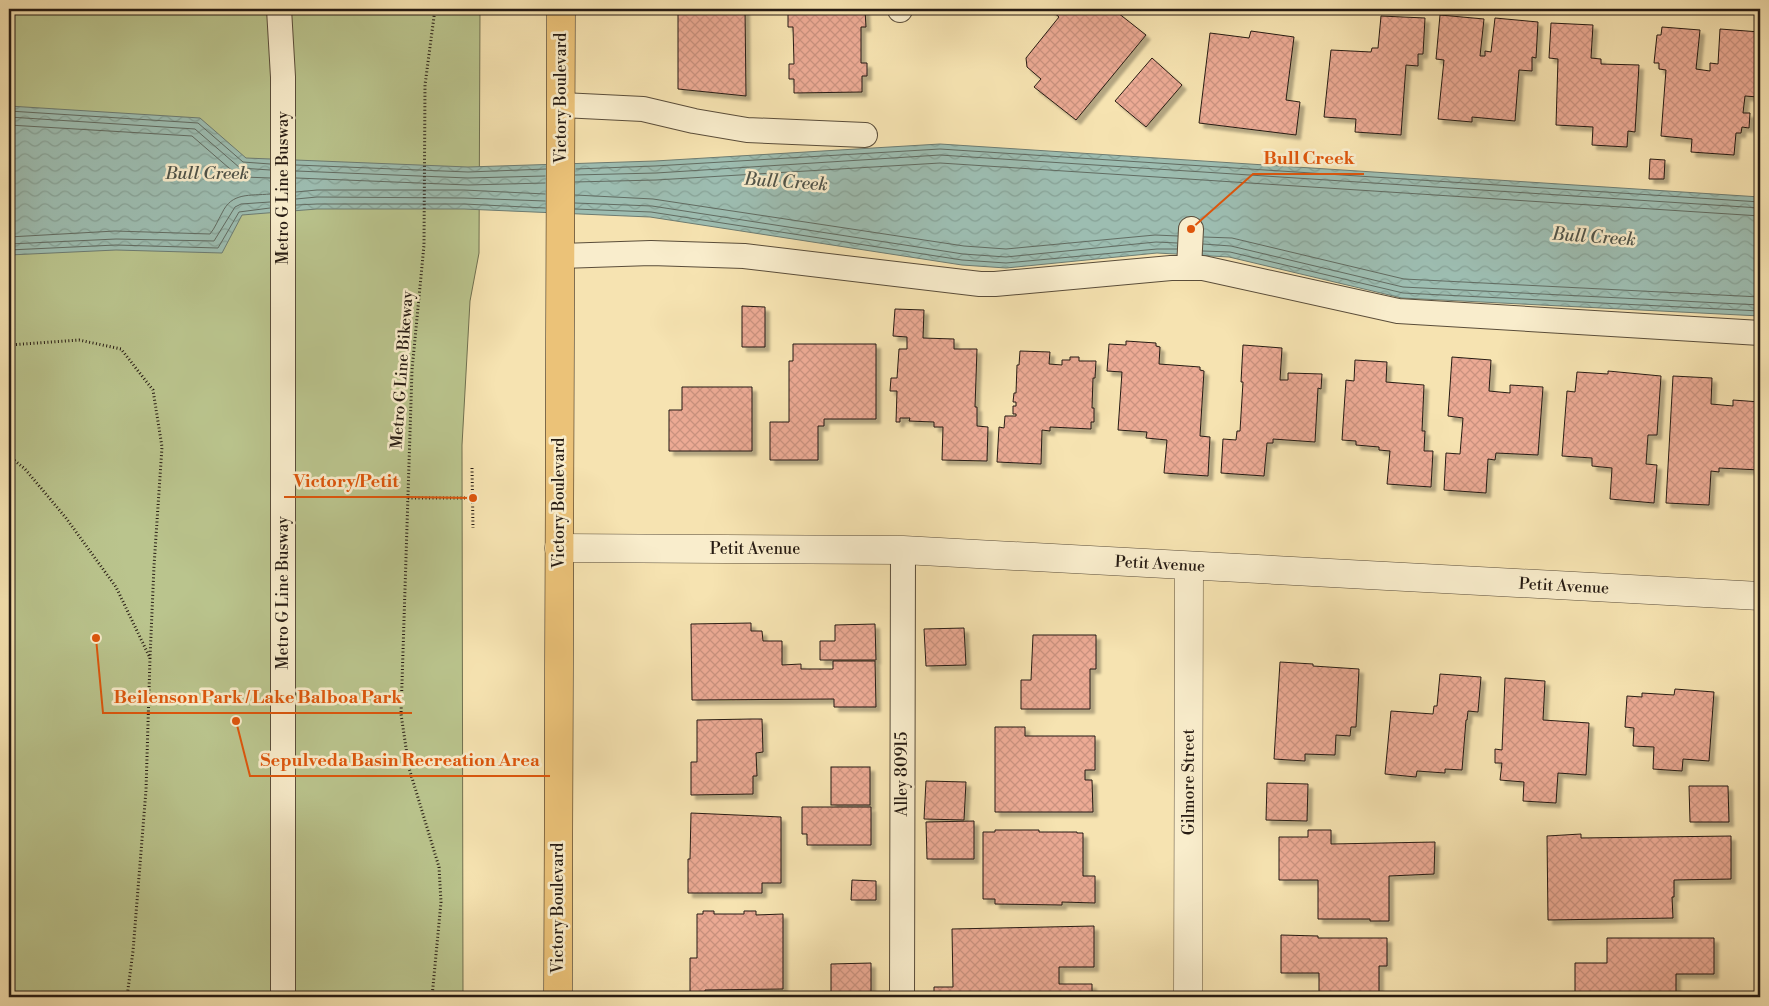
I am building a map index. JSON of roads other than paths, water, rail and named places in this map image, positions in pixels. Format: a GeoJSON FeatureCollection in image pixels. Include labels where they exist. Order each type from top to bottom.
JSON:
{"type":"FeatureCollection","features":[{"type":"Feature","properties":{"kind":"main road","name":"Victory Boulevard"},"geometry":{"type":"LineString","coordinates":[[558,997],[558,548],[562,9]]}},
{"type":"Feature","properties":{"kind":"street","name":"Petit Avenue"},"geometry":{"type":"LineString","coordinates":[[558,548],[903,550],[1760,596]]}},
{"type":"Feature","properties":{"kind":"street","name":"Gilmore Street"},"geometry":{"type":"LineString","coordinates":[[1188,997],[1189,566]]}},
{"type":"Feature","properties":{"kind":"lane","name":"Metro G Line Busway"},"geometry":{"type":"LineString","coordinates":[[279,9],[283,77],[284,997]]}},
{"type":"Feature","properties":{"kind":"lane"},"geometry":{"type":"LineString","coordinates":[[562,117],[643,109],[694,121],[747,130],[865,135]]}},
{"type":"Feature","properties":{"kind":"lane"},"geometry":{"type":"LineString","coordinates":[[1189,268],[1191,229]]}},
{"type":"Feature","properties":{"kind":"lane"},"geometry":{"type":"LineString","coordinates":[[561,247],[651,254],[744,256],[980,284],[1171,268],[1203,268],[1398,311],[1760,333]]}},
{"type":"Feature","properties":{"kind":"lane","name":"Alley 80915"},"geometry":{"type":"LineString","coordinates":[[902,997],[903,550]]}},
{"type":"Feature","properties":{"kind":"water"},"geometry":{"type":"Polygon","coordinates":[[[9,106],[200,118],[246,158],[468,167],[655,161],[940,144],[1760,197],[1760,316],[1402,298],[1229,257],[1157,253],[1006,268],[962,265],[650,217],[464,209],[317,209],[242,215],[222,253],[116,250],[9,255],[9,106]]]}},
{"type":"Feature","properties":{"kind":"place","name":"Bull Creek"},"geometry":{"type":"Point","coordinates":[1191,229]}},
{"type":"Feature","properties":{"kind":"place","name":"Victory/Petit"},"geometry":{"type":"Point","coordinates":[473,498]}},
{"type":"Feature","properties":{"kind":"place","name":"Beilenson Park / Lake Balboa Park"},"geometry":{"type":"Point","coordinates":[96,638]}},
{"type":"Feature","properties":{"kind":"place","name":"Sepulveda Basin Recreation Area"},"geometry":{"type":"Point","coordinates":[236,721]}}]}
